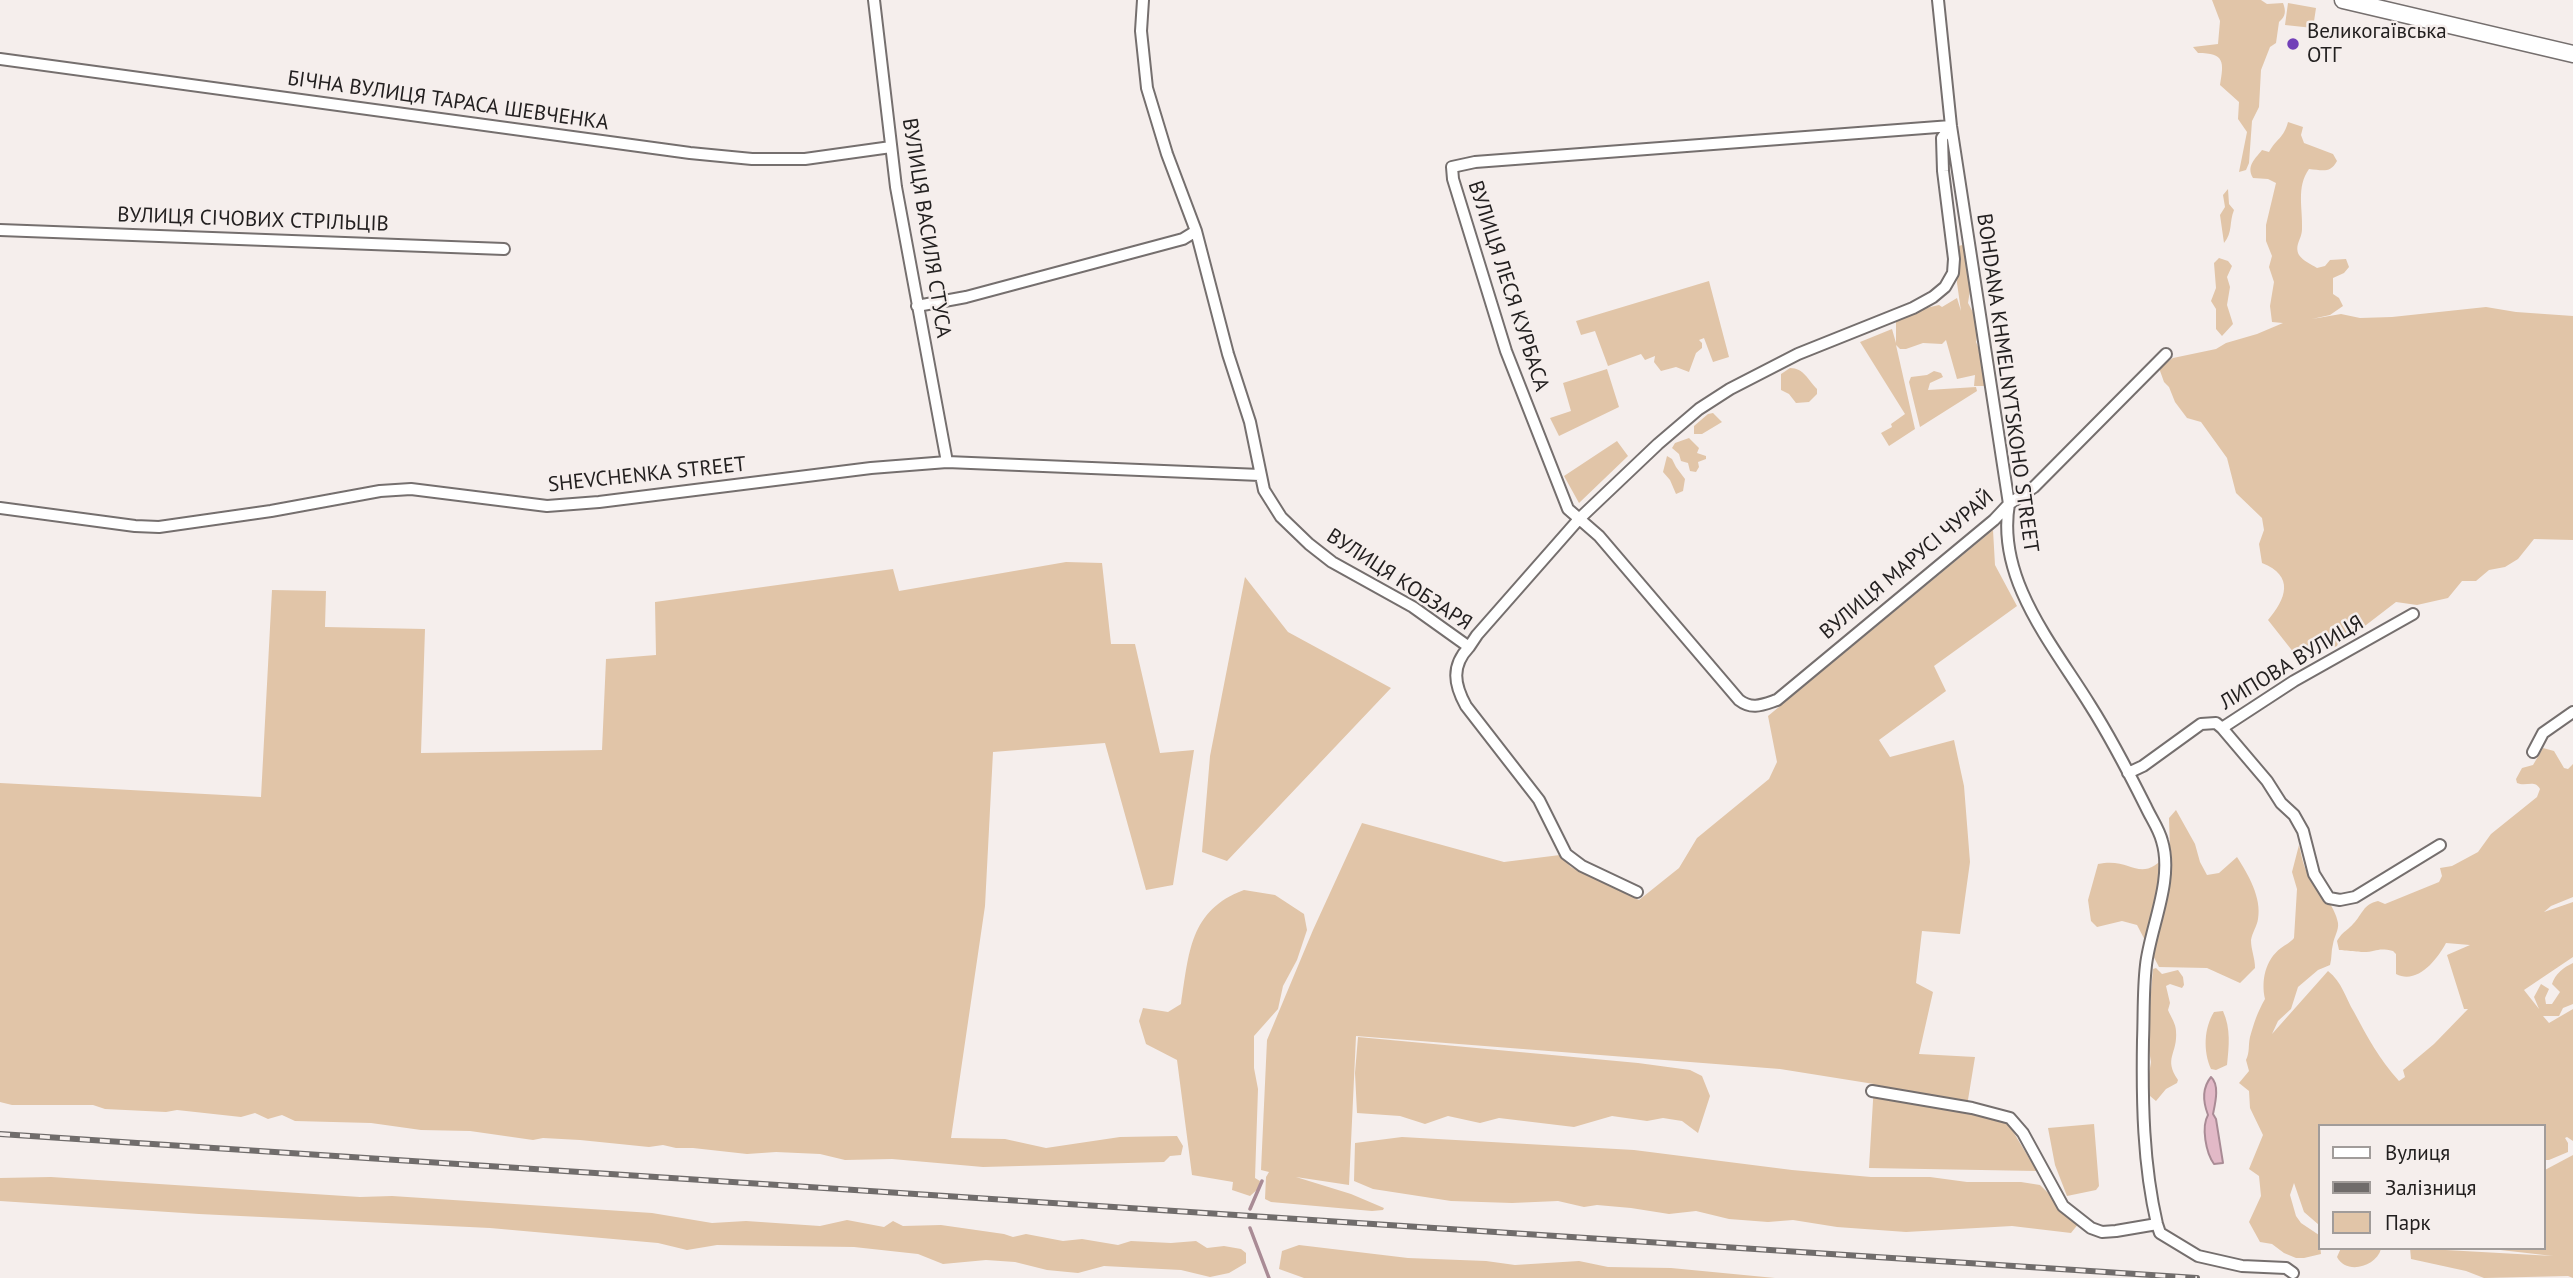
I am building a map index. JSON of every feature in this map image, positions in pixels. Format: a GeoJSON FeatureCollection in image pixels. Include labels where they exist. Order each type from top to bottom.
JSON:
{"type":"FeatureCollection","features":[{"type":"Feature","properties":{"kind":"street","name":"ВУЛИЦЯ ВАСИЛЯ СТУСА"},"geometry":{"type":"LineString","coordinates":[[874,0],[896,187],[947,462]]}},
{"type":"Feature","properties":{"kind":"street","name":"ВУЛИЦЯ КОБЗАРЯ"},"geometry":{"type":"LineString","coordinates":[[1143,0],[1142,31],[1147,88],[1167,154],[1196,231],[1228,354],[1250,422],[1264,490],[1281,517],[1332,562],[1413,607],[1469,648],[1459,658],[1454,677],[1459,693],[1539,800],[1566,854],[1582,866],[1637,892]]}},
{"type":"Feature","properties":{"kind":"street","name":"BOHDANA KHMELNYTSKOHO STREET"},"geometry":{"type":"LineString","coordinates":[[1938,0],[1951,126],[2009,504],[2006,522],[2008,545],[2022,587],[2040,627],[2090,704],[2162,841],[2164,859],[2161,907],[2146,964],[2143,1026],[2143,1127],[2157,1224]]}},
{"type":"Feature","properties":{"kind":"street"},"geometry":{"type":"LineString","coordinates":[[2343,0],[2573,54]]}},
{"type":"Feature","properties":{"kind":"street","name":"БІЧНА ВУЛИЦЯ ТАРАСА ШЕВЧЕНКА"},"geometry":{"type":"LineString","coordinates":[[0,59],[690,153],[752,159],[805,159],[891,147]]}},
{"type":"Feature","properties":{"kind":"street"},"geometry":{"type":"LineString","coordinates":[[1469,648],[1579,519],[1699,409],[1730,389],[1798,355],[1913,308],[1933,298],[1945,288],[1953,273],[1954,259],[1943,171],[1942,138],[1951,126]]}},
{"type":"Feature","properties":{"kind":"street","name":"ВУЛИЦЯ ЛЕСЯ КУРБАСА"},"geometry":{"type":"LineString","coordinates":[[1755,707],[1739,700],[1614,553],[1568,509],[1506,351],[1453,179],[1452,167],[1489,161],[1951,126]]}},
{"type":"Feature","properties":{"kind":"street","name":"ВУЛИЦЯ СІЧОВИХ СТРІЛЬЦІВ"},"geometry":{"type":"LineString","coordinates":[[0,230],[504,249]]}},
{"type":"Feature","properties":{"kind":"street"},"geometry":{"type":"LineString","coordinates":[[917,306],[966,297],[1183,239],[1196,231]]}},
{"type":"Feature","properties":{"kind":"street","name":"ВУЛИЦЯ МАРУСІ ЧУРАЙ"},"geometry":{"type":"LineString","coordinates":[[1755,707],[1777,700],[1994,520],[2009,504],[2034,487],[2166,354]]}},
{"type":"Feature","properties":{"kind":"street","name":"SHEVCHENKA STREET"},"geometry":{"type":"LineString","coordinates":[[0,508],[159,527],[271,511],[380,491],[411,489],[547,506],[612,501],[871,468],[947,462],[1260,475]]}},
{"type":"Feature","properties":{"kind":"street","name":"ЛИПОВА ВУЛИЦЯ"},"geometry":{"type":"LineString","coordinates":[[2413,614],[2294,681],[2222,727],[2267,781],[2281,803],[2294,814],[2303,831],[2314,874],[2329,898],[2340,900],[2355,897],[2440,845]]}},
{"type":"Feature","properties":{"kind":"street"},"geometry":{"type":"LineString","coordinates":[[2533,752],[2543,733],[2573,712]]}},
{"type":"Feature","properties":{"kind":"street"},"geometry":{"type":"LineString","coordinates":[[2128,773],[2143,766],[2200,724],[2216,723],[2222,727]]}},
{"type":"Feature","properties":{"kind":"street"},"geometry":{"type":"LineString","coordinates":[[1872,1091],[1972,1108],[2010,1118],[2022,1133],[2063,1206],[2091,1228],[2102,1232],[2157,1224],[2160,1233],[2198,1256],[2242,1266],[2286,1268],[2293,1273]]}},
{"type":"Feature","properties":{"kind":"green space"},"geometry":{"type":"Polygon","coordinates":[[[2212,0],[2261,0],[2267,4],[2283,3],[2285,8],[2279,22],[2276,43],[2270,47],[2261,70],[2259,107],[2252,121],[2249,163],[2246,170],[2239,172],[2247,132],[2238,119],[2239,102],[2220,85],[2221,60],[2207,53],[2198,53],[2193,47],[2218,44],[2220,21],[2212,0]]]}},
{"type":"Feature","properties":{"kind":"green space"},"geometry":{"type":"Polygon","coordinates":[[[2288,3],[2316,8],[2313,28],[2285,25],[2288,3]]]}},
{"type":"Feature","properties":{"kind":"green space"},"geometry":{"type":"Polygon","coordinates":[[[2288,122],[2303,127],[2301,135],[2304,143],[2333,154],[2337,161],[2328,170],[2309,169],[2301,191],[2302,229],[2297,248],[2299,255],[2317,268],[2325,266],[2330,260],[2346,259],[2349,267],[2344,273],[2333,278],[2333,294],[2343,306],[2330,315],[2312,319],[2341,314],[2360,318],[2392,317],[2486,307],[2573,316],[2573,540],[2534,539],[2518,559],[2505,567],[2489,570],[2476,581],[2462,581],[2448,598],[2417,605],[2396,602],[2357,632],[2342,633],[2337,646],[2328,650],[2314,643],[2294,653],[2268,620],[2283,596],[2284,588],[2279,574],[2262,563],[2259,544],[2264,530],[2262,518],[2236,493],[2227,458],[2201,422],[2187,418],[2175,402],[2159,368],[2173,358],[2216,349],[2283,323],[2272,322],[2270,306],[2274,282],[2269,267],[2272,256],[2266,241],[2266,225],[2276,183],[2268,179],[2253,178],[2250,170],[2262,150],[2269,152],[2288,122]]]}},
{"type":"Feature","properties":{"kind":"green space"},"geometry":{"type":"Polygon","coordinates":[[[2228,189],[2229,204],[2234,210],[2229,235],[2224,243],[2220,215],[2225,207],[2223,195],[2228,189]]]}},
{"type":"Feature","properties":{"kind":"green space"},"geometry":{"type":"Polygon","coordinates":[[[1962,245],[1968,250],[1971,284],[1968,303],[1976,318],[1976,342],[1985,363],[1983,373],[1986,383],[1984,386],[1974,386],[1975,375],[1957,379],[1946,340],[1942,344],[1923,343],[1906,349],[1900,349],[1896,345],[1915,429],[1889,446],[1881,433],[1892,427],[1891,424],[1905,414],[1860,342],[1892,329],[1896,343],[1896,322],[1909,312],[1939,305],[1942,307],[1957,298],[1961,311],[1957,283],[1958,249],[1962,245]]]}},
{"type":"Feature","properties":{"kind":"green space"},"geometry":{"type":"Polygon","coordinates":[[[2219,258],[2228,261],[2232,266],[2227,277],[2230,287],[2227,305],[2233,324],[2222,336],[2216,329],[2216,309],[2211,301],[2216,288],[2214,263],[2219,258]]]}},
{"type":"Feature","properties":{"kind":"green space"},"geometry":{"type":"Polygon","coordinates":[[[1709,281],[1729,357],[1713,362],[1704,338],[1699,340],[1702,348],[1696,353],[1689,372],[1676,367],[1661,371],[1654,362],[1655,356],[1645,360],[1641,354],[1608,366],[1595,331],[1581,335],[1576,321],[1709,281]]]}},
{"type":"Feature","properties":{"kind":"green space"},"geometry":{"type":"Polygon","coordinates":[[[1790,368],[1802,372],[1817,389],[1817,394],[1809,402],[1796,403],[1789,394],[1781,390],[1781,374],[1790,368]]]}},
{"type":"Feature","properties":{"kind":"green space"},"geometry":{"type":"Polygon","coordinates":[[[1607,369],[1619,407],[1559,436],[1550,418],[1571,411],[1563,383],[1607,369]]]}},
{"type":"Feature","properties":{"kind":"green space"},"geometry":{"type":"Polygon","coordinates":[[[1934,371],[1941,373],[1943,377],[1930,383],[1928,390],[1976,387],[1977,391],[1920,427],[1909,382],[1911,377],[1927,375],[1934,371]]]}},
{"type":"Feature","properties":{"kind":"green space"},"geometry":{"type":"Polygon","coordinates":[[[1713,413],[1722,422],[1702,434],[1694,434],[1694,426],[1713,413]]]}},
{"type":"Feature","properties":{"kind":"green space"},"geometry":{"type":"Polygon","coordinates":[[[1689,438],[1699,448],[1697,453],[1706,456],[1706,459],[1698,462],[1696,472],[1690,471],[1688,463],[1681,461],[1679,454],[1672,448],[1675,443],[1689,438]]]}},
{"type":"Feature","properties":{"kind":"green space"},"geometry":{"type":"Polygon","coordinates":[[[1617,441],[1628,456],[1579,503],[1564,476],[1617,441]]]}},
{"type":"Feature","properties":{"kind":"green space"},"geometry":{"type":"Polygon","coordinates":[[[1667,456],[1685,479],[1683,491],[1676,494],[1663,472],[1667,456]]]}},
{"type":"Feature","properties":{"kind":"green space"},"geometry":{"type":"Polygon","coordinates":[[[1993,530],[1995,565],[2017,606],[1934,666],[1946,691],[1879,740],[1890,757],[1954,740],[1964,786],[1970,862],[1960,934],[1922,931],[1916,983],[1933,992],[1919,1054],[1975,1057],[1966,1112],[2006,1120],[2037,1171],[1869,1168],[1874,1084],[1780,1069],[1356,1036],[1349,1185],[1296,1177],[1351,1194],[1384,1208],[1383,1210],[1271,1202],[1265,1199],[1266,1177],[1269,1172],[1261,1170],[1267,1040],[1362,823],[1504,862],[1560,855],[1571,867],[1639,900],[1679,868],[1697,838],[1769,779],[1777,762],[1768,716],[1993,530]]]}},
{"type":"Feature","properties":{"kind":"green space"},"geometry":{"type":"Polygon","coordinates":[[[1066,562],[1102,563],[1111,644],[1135,644],[1160,753],[1194,750],[1173,885],[1146,890],[1105,743],[993,752],[985,906],[951,1138],[1005,1139],[1046,1148],[1120,1137],[1177,1136],[1183,1146],[1181,1155],[1170,1156],[1164,1162],[983,1167],[892,1159],[845,1160],[820,1154],[747,1154],[663,1145],[649,1147],[580,1140],[533,1140],[470,1131],[421,1130],[371,1123],[295,1121],[282,1115],[268,1119],[255,1113],[241,1117],[177,1110],[166,1112],[105,1109],[93,1105],[12,1105],[0,1102],[0,783],[261,797],[272,590],[326,591],[325,627],[425,629],[421,753],[602,750],[606,659],[656,655],[655,602],[893,569],[899,591],[1066,562]]]}},
{"type":"Feature","properties":{"kind":"green space"},"geometry":{"type":"Polygon","coordinates":[[[1245,577],[1288,632],[1391,688],[1227,861],[1202,852],[1210,756],[1245,577]]]}},
{"type":"Feature","properties":{"kind":"green space"},"geometry":{"type":"Polygon","coordinates":[[[2543,748],[2554,751],[2564,768],[2568,769],[2573,764],[2573,897],[2551,906],[2544,912],[2573,902],[2573,957],[2524,990],[2539,1009],[2534,997],[2541,984],[2549,989],[2545,998],[2546,1004],[2552,1004],[2560,992],[2552,984],[2553,980],[2560,971],[2573,963],[2573,1004],[2563,1008],[2559,1016],[2543,1016],[2549,1023],[2573,1009],[2573,1141],[2565,1138],[2568,1152],[2545,1160],[2545,1124],[2318,1124],[2318,1224],[2304,1212],[2294,1183],[2290,1195],[2296,1216],[2301,1223],[2318,1234],[2318,1250],[2321,1254],[2296,1258],[2272,1244],[2260,1242],[2249,1222],[2261,1196],[2259,1176],[2249,1169],[2263,1135],[2250,1108],[2249,1091],[2239,1083],[2249,1071],[2246,1060],[2249,1040],[2265,999],[2264,978],[2268,965],[2276,953],[2294,938],[2297,889],[2292,872],[2299,845],[2307,872],[2334,910],[2338,928],[2330,965],[2318,970],[2298,987],[2291,1009],[2278,1021],[2272,1034],[2328,971],[2340,985],[2374,1048],[2399,1081],[2405,1077],[2403,1070],[2434,1044],[2468,1009],[2464,1009],[2447,955],[2470,945],[2446,943],[2426,969],[2419,974],[2404,977],[2396,974],[2396,954],[2393,951],[2339,950],[2337,941],[2369,904],[2378,901],[2385,904],[2439,882],[2442,876],[2440,868],[2452,866],[2478,852],[2491,834],[2537,797],[2540,789],[2538,786],[2517,783],[2516,779],[2522,768],[2533,765],[2543,748]]]}},
{"type":"Feature","properties":{"kind":"green space"},"geometry":{"type":"Polygon","coordinates":[[[2176,810],[2195,844],[2207,875],[2219,873],[2237,857],[2253,886],[2259,911],[2251,940],[2255,968],[2240,983],[2207,968],[2159,967],[2137,925],[2122,921],[2097,927],[2091,921],[2088,900],[2098,864],[2151,868],[2170,851],[2169,818],[2176,810]]]}},
{"type":"Feature","properties":{"kind":"green space"},"geometry":{"type":"Polygon","coordinates":[[[1244,890],[1275,895],[1304,914],[1307,930],[1297,960],[1283,986],[1278,1009],[1254,1036],[1254,1068],[1258,1089],[1255,1178],[1260,1181],[1258,1189],[1250,1196],[1232,1190],[1233,1182],[1192,1175],[1177,1060],[1146,1044],[1139,1021],[1143,1008],[1168,1012],[1181,1004],[1190,951],[1202,922],[1212,909],[1244,890]]]}},
{"type":"Feature","properties":{"kind":"green space"},"geometry":{"type":"Polygon","coordinates":[[[2156,968],[2162,974],[2178,970],[2184,985],[2182,988],[2170,984],[2166,986],[2170,1003],[2168,1010],[2176,1031],[2171,1061],[2178,1080],[2156,1101],[2150,1096],[2148,1080],[2151,1062],[2147,1038],[2153,969],[2156,968]]]}},
{"type":"Feature","properties":{"kind":"green space"},"geometry":{"type":"Polygon","coordinates":[[[2223,1011],[2229,1044],[2227,1065],[2216,1070],[2211,1069],[2208,1062],[2207,1032],[2214,1012],[2223,1011]]]}},
{"type":"Feature","properties":{"kind":"green space"},"geometry":{"type":"Polygon","coordinates":[[[1358,1037],[1690,1070],[1702,1076],[1710,1096],[1698,1133],[1682,1121],[1663,1118],[1647,1121],[1612,1116],[1574,1127],[1499,1118],[1480,1123],[1448,1116],[1425,1124],[1400,1116],[1357,1113],[1355,1073],[1358,1037]]]}},
{"type":"Feature","properties":{"kind":"green space"},"geometry":{"type":"Polygon","coordinates":[[[2094,1124],[2099,1186],[2096,1190],[2067,1196],[2055,1165],[2048,1128],[2094,1124]]]}},
{"type":"Feature","properties":{"kind":"green space"},"geometry":{"type":"Polygon","coordinates":[[[1402,1137],[1634,1150],[1871,1177],[2021,1182],[2040,1185],[2079,1223],[2071,1233],[2012,1226],[1906,1232],[1837,1227],[1793,1220],[1768,1222],[1729,1219],[1696,1211],[1669,1214],[1597,1205],[1584,1207],[1558,1201],[1451,1201],[1373,1189],[1354,1181],[1355,1143],[1402,1137]]]}},
{"type":"Feature","properties":{"kind":"green space"},"geometry":{"type":"Polygon","coordinates":[[[2573,1155],[2573,1278],[2484,1278],[2466,1271],[2411,1259],[2410,1250],[2553,1256],[2500,1250],[2545,1250],[2545,1170],[2573,1155]]]}},
{"type":"Feature","properties":{"kind":"green space"},"geometry":{"type":"Polygon","coordinates":[[[51,1177],[652,1213],[712,1223],[746,1221],[820,1226],[847,1220],[884,1227],[893,1221],[903,1226],[941,1225],[1013,1237],[1026,1234],[1063,1241],[1082,1239],[1118,1245],[1131,1241],[1196,1241],[1207,1248],[1224,1246],[1241,1249],[1246,1253],[1246,1263],[1229,1273],[1210,1277],[1181,1270],[1104,1266],[1078,1273],[986,1260],[943,1264],[918,1254],[854,1247],[717,1245],[687,1250],[658,1243],[490,1228],[0,1201],[0,1178],[51,1177]]]}},
{"type":"Feature","properties":{"kind":"green space"},"geometry":{"type":"Polygon","coordinates":[[[1299,1245],[1408,1258],[1515,1265],[1579,1261],[1608,1267],[1671,1268],[1775,1278],[1304,1278],[1279,1269],[1282,1251],[1299,1245]]]}},
{"type":"Feature","properties":{"kind":"green space"},"geometry":{"type":"Polygon","coordinates":[[[2340,1250],[2380,1250],[2367,1264],[2354,1267],[2341,1263],[2337,1257],[2340,1250]]]}},
{"type":"Feature","properties":{"kind":"shaded area"},"geometry":{"type":"Polygon","coordinates":[[[2211,1077],[2216,1090],[2213,1114],[2223,1163],[2214,1164],[2205,1133],[2208,1115],[2204,1100],[2205,1090],[2211,1077]]]}},
{"type":"Feature","properties":{"kind":"waterway"},"geometry":{"type":"LineString","coordinates":[[1250,1209],[1262,1181]]}},
{"type":"Feature","properties":{"kind":"waterway"},"geometry":{"type":"LineString","coordinates":[[1250,1228],[1269,1278]]}},
{"type":"Feature","properties":{"kind":"railway"},"geometry":{"type":"LineString","coordinates":[[0,1134],[2197,1278]]}},
{"type":"Feature","properties":{"kind":"place","name":"Великогаївська ОТГ"},"geometry":{"type":"Point","coordinates":[2293,44]}}]}
